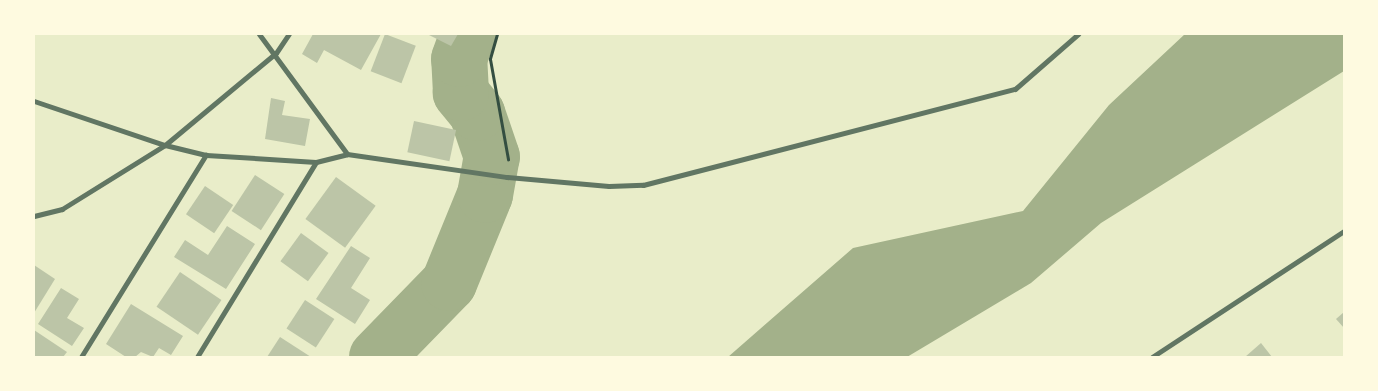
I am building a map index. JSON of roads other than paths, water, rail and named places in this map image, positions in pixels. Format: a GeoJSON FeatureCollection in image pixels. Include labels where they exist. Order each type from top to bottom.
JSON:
{"type":"FeatureCollection","features":[{"type":"Feature","properties":{"kind":"street"},"geometry":{"type":"LineString","coordinates":[[259,34],[276,53],[347,154]]}},
{"type":"Feature","properties":{"kind":"street"},"geometry":{"type":"LineString","coordinates":[[34,216],[62,209],[165,145],[276,53],[289,34]]}},
{"type":"Feature","properties":{"kind":"street"},"geometry":{"type":"LineString","coordinates":[[34,101],[165,145],[206,155],[316,162],[347,154],[507,177],[609,186],[653,183],[1015,89],[1078,34]]}},
{"type":"Feature","properties":{"kind":"street"},"geometry":{"type":"LineString","coordinates":[[81,357],[206,155]]}},
{"type":"Feature","properties":{"kind":"street"},"geometry":{"type":"LineString","coordinates":[[197,357],[316,162]]}},
{"type":"Feature","properties":{"kind":"street"},"geometry":{"type":"LineString","coordinates":[[1152,357],[1344,231]]}},
{"type":"Feature","properties":{"kind":"waterway"},"geometry":{"type":"LineString","coordinates":[[377,357],[449,283],[485,195],[492,157],[477,113],[461,93],[459,59],[468,34]]}}]}
